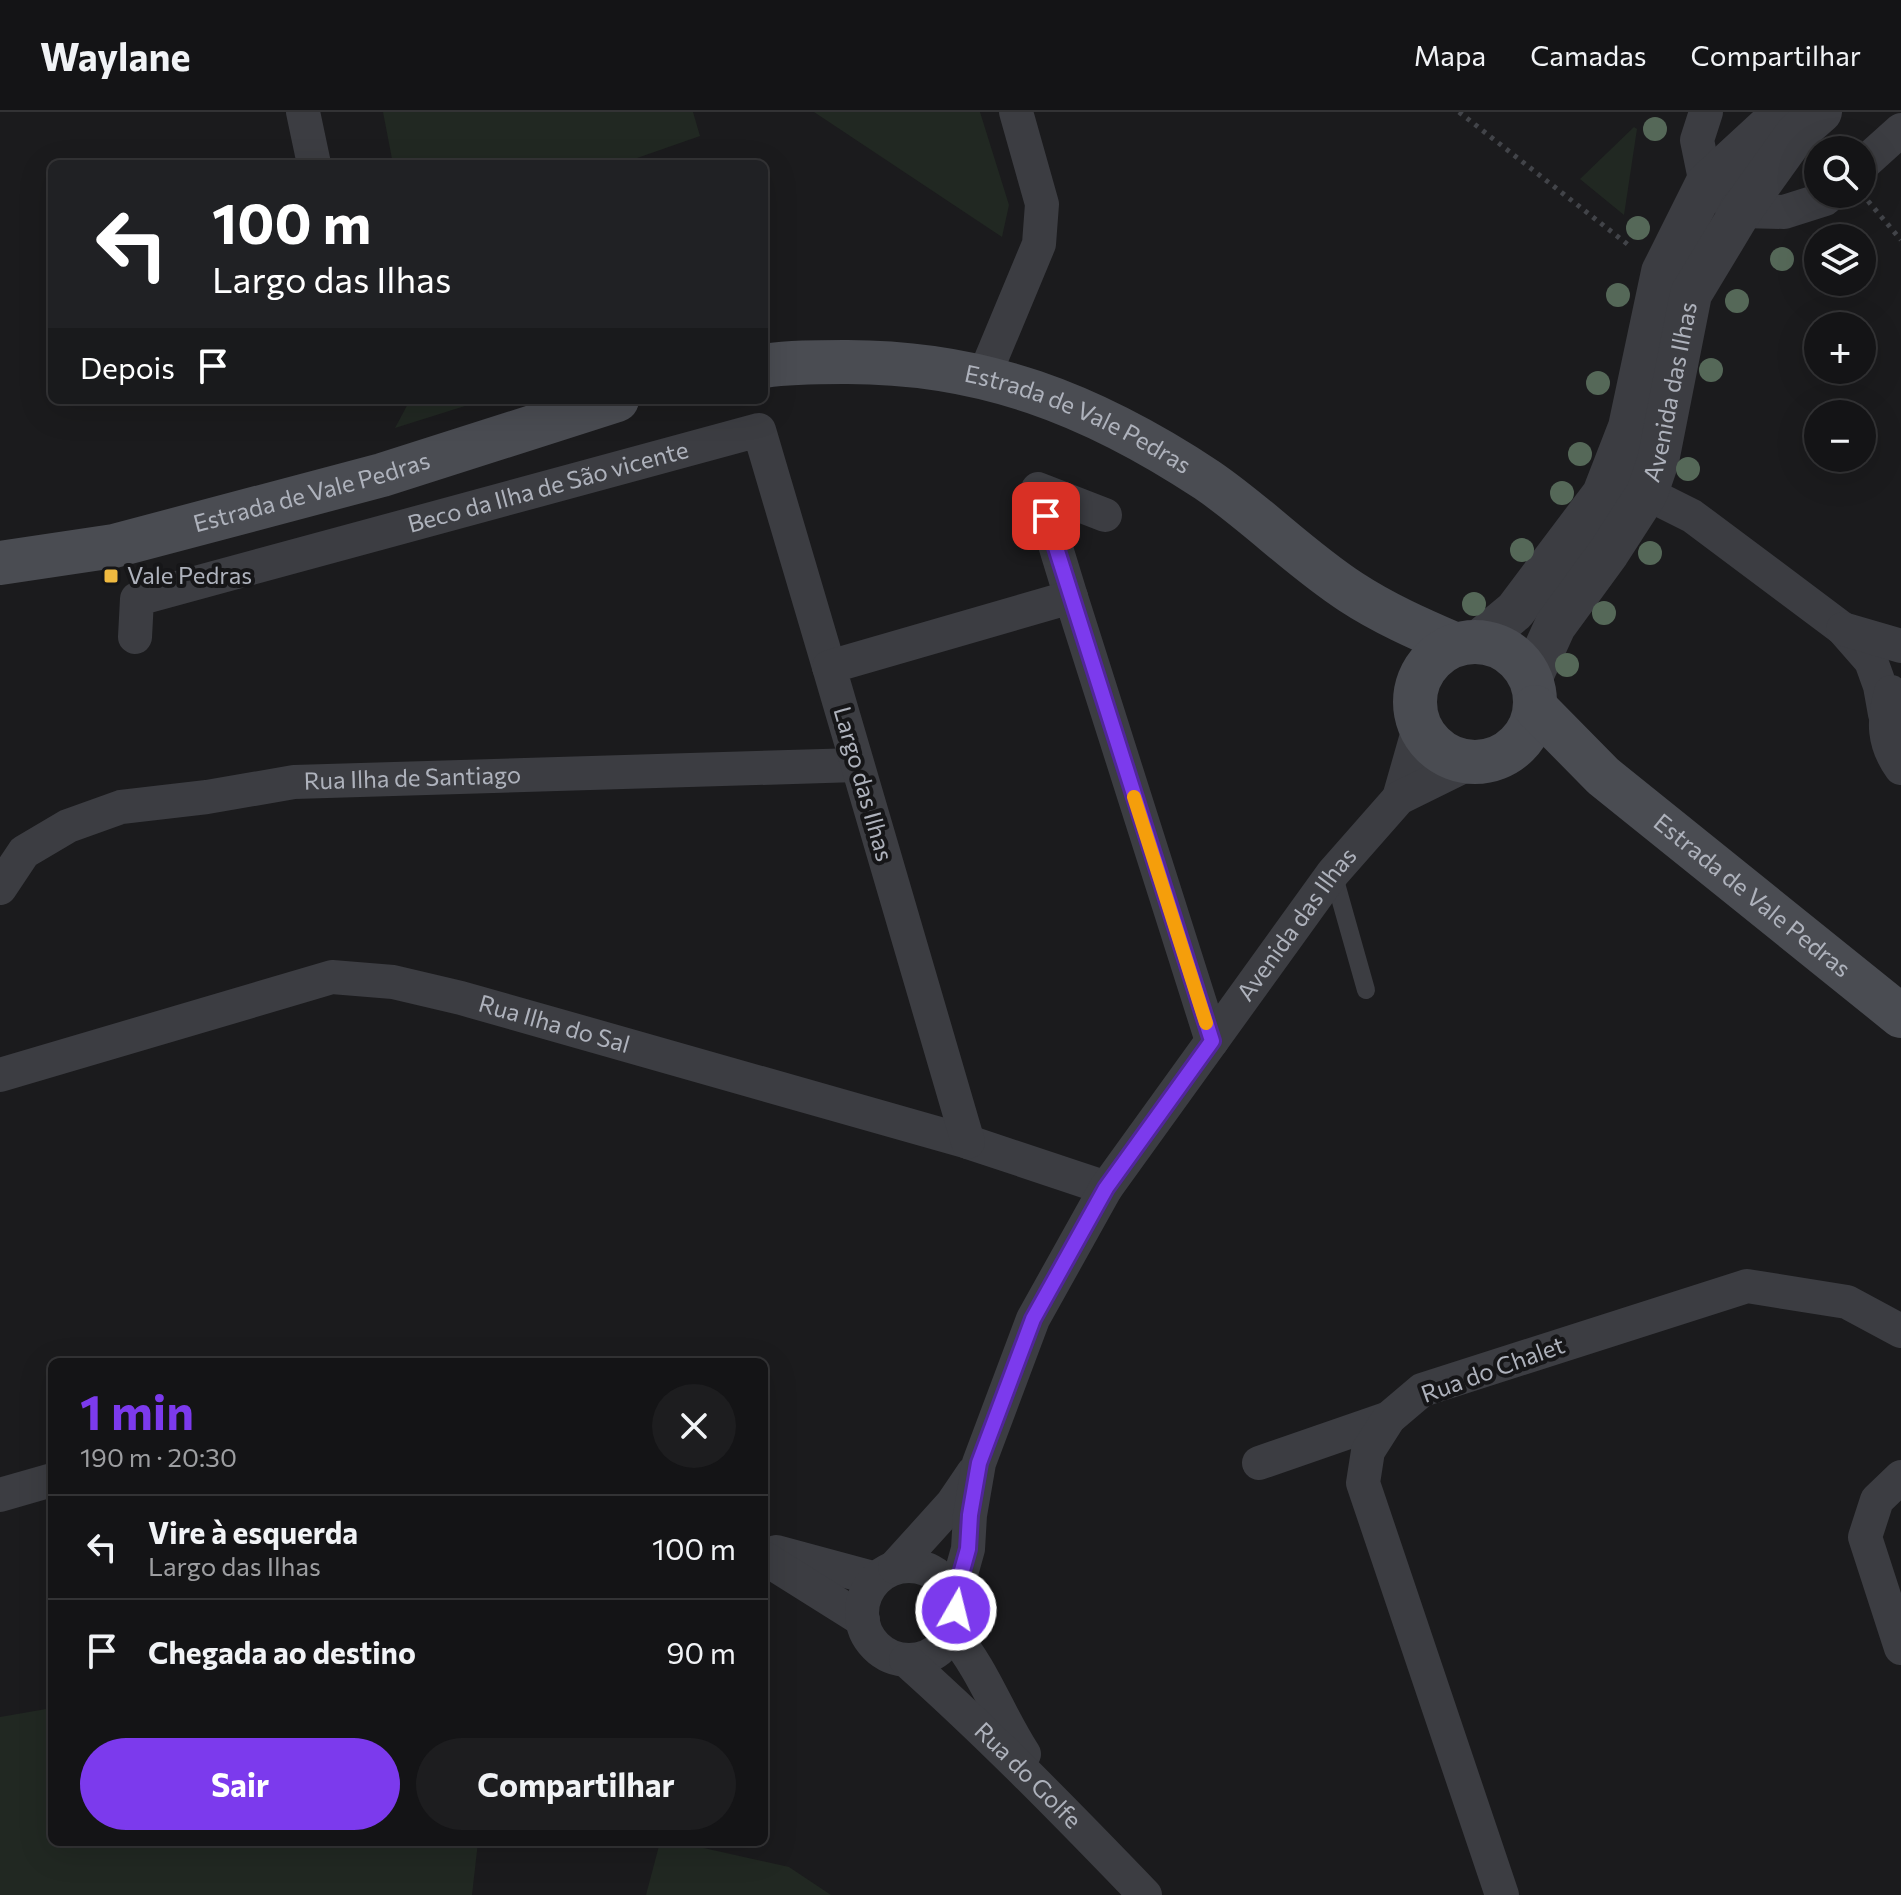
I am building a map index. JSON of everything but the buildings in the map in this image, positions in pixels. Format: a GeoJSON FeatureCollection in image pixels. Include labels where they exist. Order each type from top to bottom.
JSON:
{"type":"FeatureCollection","features":[{"type":"Feature","properties":{"kind":"main road","name":"Estrada de Vale Pedras"},"geometry":{"type":"LineString","coordinates":[[768,365],[789,362],[888,362],[984,376],[1037,392],[1115,425],[1208,481],[1350,592],[1412,626],[1466,643]]}},
{"type":"Feature","properties":{"kind":"main road","name":"Estrada de Vale Pedras"},"geometry":{"type":"LineString","coordinates":[[0,563],[114,546],[382,475],[604,404]]}},
{"type":"Feature","properties":{"kind":"main road","name":"Estrada de Vale Pedras"},"geometry":{"type":"LineString","coordinates":[[1350,592],[1395,647],[1417,708]]}},
{"type":"Feature","properties":{"kind":"main road"},"geometry":{"type":"LineString","coordinates":[[1466,643],[1495,645],[1510,652],[1522,664],[1533,693],[1531,726],[1520,743],[1488,758],[1456,759],[1441,752],[1417,708],[1422,670],[1436,654],[1466,643]]}},
{"type":"Feature","properties":{"kind":"main road","name":"Estrada de Vale Pedras"},"geometry":{"type":"LineString","coordinates":[[1533,693],[1603,776],[1901,1016]]}},
{"type":"Feature","properties":{"kind":"main road","name":"Estrada de Vale Pedras"},"geometry":{"type":"LineString","coordinates":[[1488,758],[1603,776]]}},
{"type":"Feature","properties":{"kind":"street"},"geometry":{"type":"LineString","coordinates":[[303,112],[313,160]]}},
{"type":"Feature","properties":{"kind":"street"},"geometry":{"type":"LineString","coordinates":[[984,376],[1039,244],[1042,204],[1016,112]]}},
{"type":"Feature","properties":{"kind":"street"},"geometry":{"type":"LineString","coordinates":[[1706,112],[1697,140],[1706,184],[1741,211],[1784,212],[1804,206]]}},
{"type":"Feature","properties":{"kind":"street","name":"Avenida das Ilhas"},"geometry":{"type":"LineString","coordinates":[[1533,693],[1555,626],[1609,552],[1629,484],[1629,427],[1662,272],[1706,184],[1784,112]]}},
{"type":"Feature","properties":{"kind":"street","name":"Avenida das Ilhas"},"geometry":{"type":"LineString","coordinates":[[1466,643],[1515,611],[1603,494],[1629,484],[1658,461],[1691,294],[1741,211],[1796,134],[1821,112]]}},
{"type":"Feature","properties":{"kind":"street"},"geometry":{"type":"LineString","coordinates":[[1876,152],[1901,130]]}},
{"type":"Feature","properties":{"kind":"street","name":"Beco da Ilha de São vicente"},"geometry":{"type":"LineString","coordinates":[[135,637],[137,599],[759,430],[829,667]]}},
{"type":"Feature","properties":{"kind":"street"},"geometry":{"type":"LineString","coordinates":[[1629,484],[1692,516],[1843,629],[1871,661],[1880,686],[1885,734],[1901,768]]}},
{"type":"Feature","properties":{"kind":"street"},"geometry":{"type":"LineString","coordinates":[[1105,515],[1038,489],[1212,1041]]}},
{"type":"Feature","properties":{"kind":"street"},"geometry":{"type":"LineString","coordinates":[[829,667],[1071,597]]}},
{"type":"Feature","properties":{"kind":"street"},"geometry":{"type":"LineString","coordinates":[[1843,629],[1901,646]]}},
{"type":"Feature","properties":{"kind":"street","name":"Largo das Ilhas"},"geometry":{"type":"LineString","coordinates":[[829,667],[968,1142]]}},
{"type":"Feature","properties":{"kind":"street"},"geometry":{"type":"LineString","coordinates":[[1885,714],[1892,687],[1901,675]]}},
{"type":"Feature","properties":{"kind":"street"},"geometry":{"type":"LineString","coordinates":[[1399,798],[1417,708]]}},
{"type":"Feature","properties":{"kind":"street","name":"Avenida das Ilhas"},"geometry":{"type":"LineString","coordinates":[[954,1599],[968,1549],[979,1463],[1033,1319],[1106,1188],[1333,873],[1399,798],[1488,758]]}},
{"type":"Feature","properties":{"kind":"street","name":"Rua Ilha de Santiago"},"geometry":{"type":"LineString","coordinates":[[0,888],[24,852],[68,826],[121,807],[207,797],[294,782],[857,765]]}},
{"type":"Feature","properties":{"kind":"street","name":"Rua Ilha do Sal"},"geometry":{"type":"LineString","coordinates":[[0,1075],[332,977],[393,982],[461,998],[968,1142],[1106,1188]]}},
{"type":"Feature","properties":{"kind":"street","name":"Rua do Chalet"},"geometry":{"type":"LineString","coordinates":[[1502,1895],[1363,1483],[1368,1451],[1389,1418],[1422,1390],[1747,1286],[1847,1302],[1901,1331]]}},
{"type":"Feature","properties":{"kind":"street"},"geometry":{"type":"LineString","coordinates":[[1259,1463],[1389,1418]]}},
{"type":"Feature","properties":{"kind":"street","name":"Avenida das Ilhas"},"geometry":{"type":"LineString","coordinates":[[886,1573],[952,1504],[979,1463]]}},
{"type":"Feature","properties":{"kind":"street"},"geometry":{"type":"LineString","coordinates":[[1901,1477],[1877,1500],[1865,1537],[1901,1648]]}},
{"type":"Feature","properties":{"kind":"street"},"geometry":{"type":"LineString","coordinates":[[0,1495],[48,1481]]}},
{"type":"Feature","properties":{"kind":"street"},"geometry":{"type":"LineString","coordinates":[[768,1550],[886,1573]]}},
{"type":"Feature","properties":{"kind":"street","name":"Rua do Golfe"},"geometry":{"type":"LineString","coordinates":[[768,1561],[863,1620],[868,1635],[878,1647],[891,1656],[906,1660],[957,1705],[1145,1895]]}},
{"type":"Feature","properties":{"kind":"street"},"geometry":{"type":"LineString","coordinates":[[863,1620],[867,1591],[886,1573],[910,1566],[938,1575],[948,1585],[954,1599],[956,1610],[952,1633],[944,1645],[933,1653],[920,1659],[906,1660]]}},
{"type":"Feature","properties":{"kind":"street"},"geometry":{"type":"LineString","coordinates":[[952,1633],[969,1653],[1008,1729],[1060,1807]]}},
{"type":"Feature","properties":{"kind":"lane"},"geometry":{"type":"LineString","coordinates":[[1333,873],[1366,990]]}},
{"type":"Feature","properties":{"kind":"path"},"geometry":{"type":"LineString","coordinates":[[1459,112],[1639,253]]}},
{"type":"Feature","properties":{"kind":"path"},"geometry":{"type":"LineString","coordinates":[[1874,208],[1901,240]]}},
{"type":"Feature","properties":{"kind":"shaded area"},"geometry":{"type":"Polygon","coordinates":[[[383,112],[693,112],[700,136],[631,160],[392,160],[383,112]]]}},
{"type":"Feature","properties":{"kind":"shaded area"},"geometry":{"type":"Polygon","coordinates":[[[814,112],[980,112],[1009,205],[1002,237],[814,112]]]}},
{"type":"Feature","properties":{"kind":"shaded area"},"geometry":{"type":"Polygon","coordinates":[[[1634,127],[1637,129],[1624,215],[1580,179],[1634,127]]]}},
{"type":"Feature","properties":{"kind":"shaded area"},"geometry":{"type":"Polygon","coordinates":[[[408,404],[471,404],[395,428],[408,404]]]}},
{"type":"Feature","properties":{"kind":"shaded area"},"geometry":{"type":"Polygon","coordinates":[[[48,1709],[48,1846],[478,1846],[472,1895],[0,1895],[0,1717],[48,1709]]]}},
{"type":"Feature","properties":{"kind":"shaded area"},"geometry":{"type":"Polygon","coordinates":[[[659,1846],[695,1846],[789,1867],[831,1895],[646,1895],[659,1846]]]}},
{"type":"Feature","properties":{"kind":"slow traffic"},"geometry":{"type":"LineString","coordinates":[[1134,797],[1206,1023]]}},
{"type":"Feature","properties":{"kind":"place","name":"Vale Pedras"},"geometry":{"type":"Point","coordinates":[111,576]}},
{"type":"Feature","properties":{"kind":"route"},"geometry":{"type":"LineString","coordinates":[[956,1610],[954,1599],[968,1549],[979,1463],[1033,1319],[1106,1188],[1212,1041],[1046,516]]}}]}
